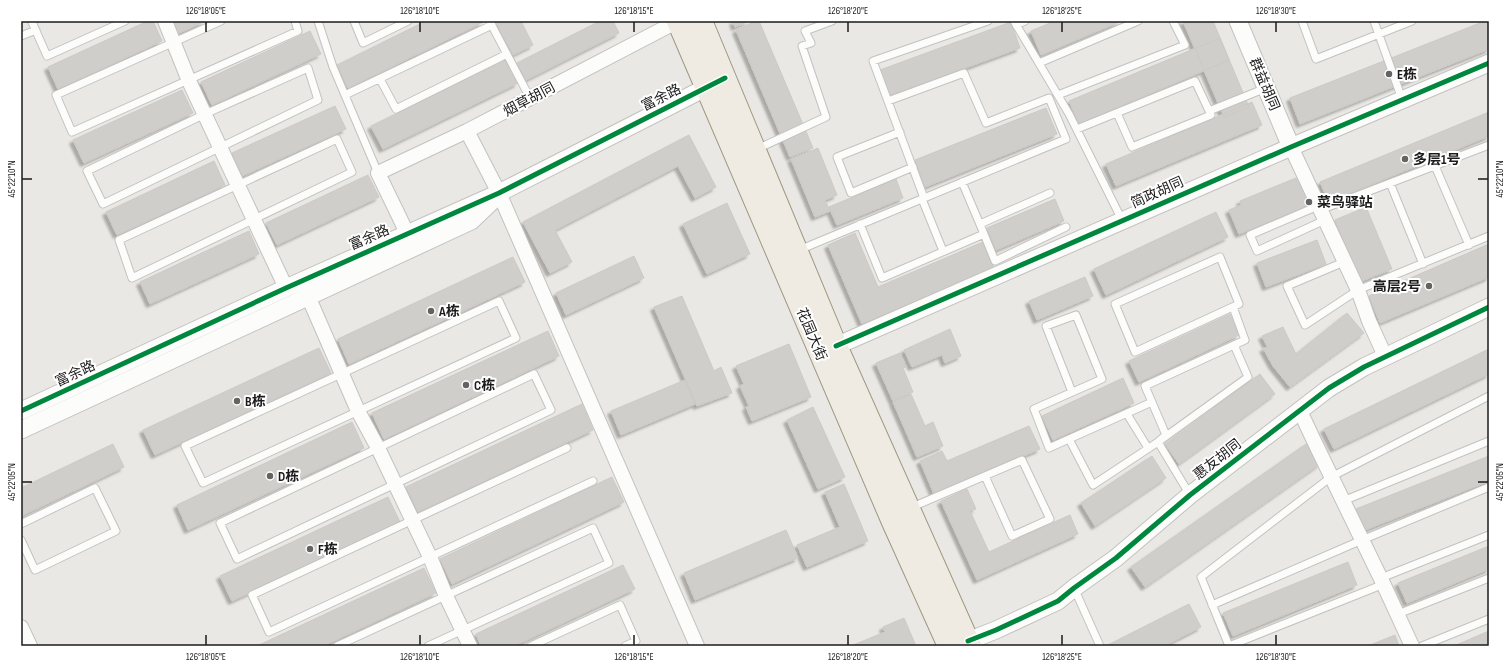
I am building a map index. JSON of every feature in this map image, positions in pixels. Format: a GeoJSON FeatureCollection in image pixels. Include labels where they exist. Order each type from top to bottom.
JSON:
{"type":"FeatureCollection","features":[{"type":"Feature","properties":{"kind":"main road","name":"花园大街"},"geometry":{"type":"LineString","coordinates":[[678,21],[755,150],[836,346],[908,509],[963,644]]}},
{"type":"Feature","properties":{"kind":"main road","name":"花园大街"},"geometry":{"type":"LineString","coordinates":[[701,21],[715,83],[892,522],[963,644]]}},
{"type":"Feature","properties":{"kind":"street"},"geometry":{"type":"LineString","coordinates":[[166,21],[189,81],[286,288]]}},
{"type":"Feature","properties":{"kind":"street","name":"烟草胡同"},"geometry":{"type":"LineString","coordinates":[[378,173],[467,131],[678,21]]}},
{"type":"Feature","properties":{"kind":"street","name":"群益胡同"},"geometry":{"type":"LineString","coordinates":[[1238,21],[1291,147]]}},
{"type":"Feature","properties":{"kind":"street","name":"简政胡同"},"geometry":{"type":"LineString","coordinates":[[836,346],[1122,220],[1489,63]]}},
{"type":"Feature","properties":{"kind":"street","name":"富余路"},"geometry":{"type":"LineString","coordinates":[[21,411],[286,288],[499,193],[715,83]]}},
{"type":"Feature","properties":{"kind":"street"},"geometry":{"type":"LineString","coordinates":[[467,131],[499,193],[697,646]]}},
{"type":"Feature","properties":{"kind":"street"},"geometry":{"type":"LineString","coordinates":[[1291,147],[1358,290],[1385,356]]}},
{"type":"Feature","properties":{"kind":"street"},"geometry":{"type":"LineString","coordinates":[[378,173],[407,233]]}},
{"type":"Feature","properties":{"kind":"street","name":"富余路"},"geometry":{"type":"LineString","coordinates":[[21,430],[471,221],[499,193]]}},
{"type":"Feature","properties":{"kind":"street"},"geometry":{"type":"LineString","coordinates":[[308,296],[358,411],[378,448],[430,557],[446,596],[470,646]]}},
{"type":"Feature","properties":{"kind":"street","name":"惠友胡同"},"geometry":{"type":"LineString","coordinates":[[963,644],[1058,601],[1116,558],[1190,495],[1329,388],[1385,356],[1489,306]]}},
{"type":"Feature","properties":{"kind":"street"},"geometry":{"type":"LineString","coordinates":[[1300,410],[1412,646]]}},
{"type":"Feature","properties":{"kind":"street"},"geometry":{"type":"LineString","coordinates":[[22,630],[30,646]]}},
{"type":"Feature","properties":{"kind":"lane"},"geometry":{"type":"LineString","coordinates":[[34,21],[32,22],[47,56],[126,21]]}},
{"type":"Feature","properties":{"kind":"lane"},"geometry":{"type":"LineString","coordinates":[[221,21],[56,95],[72,132],[298,31],[295,21]]}},
{"type":"Feature","properties":{"kind":"lane"},"geometry":{"type":"LineString","coordinates":[[318,21],[333,67],[378,173]]}},
{"type":"Feature","properties":{"kind":"lane"},"geometry":{"type":"LineString","coordinates":[[354,21],[364,43],[408,21]]}},
{"type":"Feature","properties":{"kind":"lane"},"geometry":{"type":"LineString","coordinates":[[755,150],[826,118],[802,46],[810,43],[805,31],[832,21]]}},
{"type":"Feature","properties":{"kind":"lane"},"geometry":{"type":"LineString","coordinates":[[943,251],[873,61],[988,21]]}},
{"type":"Feature","properties":{"kind":"lane"},"geometry":{"type":"LineString","coordinates":[[1025,21],[1015,23],[1077,129],[1122,220]]}},
{"type":"Feature","properties":{"kind":"lane"},"geometry":{"type":"LineString","coordinates":[[1038,63],[1138,21]]}},
{"type":"Feature","properties":{"kind":"lane"},"geometry":{"type":"LineString","coordinates":[[1058,95],[1185,45],[1173,21]]}},
{"type":"Feature","properties":{"kind":"lane"},"geometry":{"type":"LineString","coordinates":[[1302,21],[1316,59],[1412,21]]}},
{"type":"Feature","properties":{"kind":"lane"},"geometry":{"type":"LineString","coordinates":[[1374,21],[1402,100]]}},
{"type":"Feature","properties":{"kind":"lane"},"geometry":{"type":"LineString","coordinates":[[345,95],[491,23],[530,98]]}},
{"type":"Feature","properties":{"kind":"lane"},"geometry":{"type":"LineString","coordinates":[[21,36],[36,30]]}},
{"type":"Feature","properties":{"kind":"lane"},"geometry":{"type":"LineString","coordinates":[[380,79],[396,108],[507,54]]}},
{"type":"Feature","properties":{"kind":"lane"},"geometry":{"type":"LineString","coordinates":[[308,68],[318,100],[103,204],[87,171],[205,114],[308,68]]}},
{"type":"Feature","properties":{"kind":"lane"},"geometry":{"type":"LineString","coordinates":[[797,251],[1066,139],[1049,98],[986,123],[964,73],[888,101]]}},
{"type":"Feature","properties":{"kind":"lane"},"geometry":{"type":"LineString","coordinates":[[1077,129],[1195,81],[1210,115],[1132,147],[1117,113]]}},
{"type":"Feature","properties":{"kind":"lane"},"geometry":{"type":"LineString","coordinates":[[1209,111],[1266,88]]}},
{"type":"Feature","properties":{"kind":"lane"},"geometry":{"type":"LineString","coordinates":[[900,132],[837,157],[851,193],[913,167]]}},
{"type":"Feature","properties":{"kind":"lane"},"geometry":{"type":"LineString","coordinates":[[337,139],[352,172],[132,278],[118,240],[238,186],[337,139]]}},
{"type":"Feature","properties":{"kind":"lane"},"geometry":{"type":"LineString","coordinates":[[1321,212],[1257,251],[1250,235],[1321,212],[1390,183],[1489,145]]}},
{"type":"Feature","properties":{"kind":"lane"},"geometry":{"type":"LineString","coordinates":[[1435,166],[1469,245]]}},
{"type":"Feature","properties":{"kind":"lane"},"geometry":{"type":"LineString","coordinates":[[962,182],[995,261],[1066,228]]}},
{"type":"Feature","properties":{"kind":"lane"},"geometry":{"type":"LineString","coordinates":[[1390,183],[1423,264]]}},
{"type":"Feature","properties":{"kind":"lane"},"geometry":{"type":"LineString","coordinates":[[980,224],[1050,193]]}},
{"type":"Feature","properties":{"kind":"lane"},"geometry":{"type":"LineString","coordinates":[[860,224],[882,278],[984,234]]}},
{"type":"Feature","properties":{"kind":"lane"},"geometry":{"type":"LineString","coordinates":[[1344,262],[1286,286],[1305,325],[1358,290],[1489,236]]}},
{"type":"Feature","properties":{"kind":"lane"},"geometry":{"type":"LineString","coordinates":[[1220,257],[1239,304],[1233,307],[1135,352],[1115,304],[1220,257]]}},
{"type":"Feature","properties":{"kind":"lane"},"geometry":{"type":"LineString","coordinates":[[498,301],[516,338],[203,483],[185,446],[342,373],[498,301]]}},
{"type":"Feature","properties":{"kind":"lane"},"geometry":{"type":"LineString","coordinates":[[1166,435],[1145,386],[1245,340],[1233,307]]}},
{"type":"Feature","properties":{"kind":"lane"},"geometry":{"type":"LineString","coordinates":[[1072,392],[1046,326],[1076,315],[1102,379],[1034,409],[1049,448],[1152,402]]}},
{"type":"Feature","properties":{"kind":"lane"},"geometry":{"type":"LineString","coordinates":[[1069,439],[1093,485],[1158,442],[1248,377],[1234,344]]}},
{"type":"Feature","properties":{"kind":"lane"},"geometry":{"type":"LineString","coordinates":[[534,374],[551,410],[237,559],[220,523],[378,448],[534,374]]}},
{"type":"Feature","properties":{"kind":"lane"},"geometry":{"type":"LineString","coordinates":[[1489,396],[1331,477],[1201,577],[1229,646],[1489,534]]}},
{"type":"Feature","properties":{"kind":"lane"},"geometry":{"type":"LineString","coordinates":[[1127,414],[1148,448]]}},
{"type":"Feature","properties":{"kind":"lane"},"geometry":{"type":"LineString","coordinates":[[1343,501],[1489,441]]}},
{"type":"Feature","properties":{"kind":"lane"},"geometry":{"type":"LineString","coordinates":[[1158,442],[1190,495]]}},
{"type":"Feature","properties":{"kind":"lane"},"geometry":{"type":"LineString","coordinates":[[567,448],[252,595],[269,632],[593,480]]}},
{"type":"Feature","properties":{"kind":"lane"},"geometry":{"type":"LineString","coordinates":[[908,509],[1022,460],[1050,519],[1012,536],[985,476]]}},
{"type":"Feature","properties":{"kind":"lane"},"geometry":{"type":"LineString","coordinates":[[1212,605],[1489,487]]}},
{"type":"Feature","properties":{"kind":"lane"},"geometry":{"type":"LineString","coordinates":[[21,524],[95,488],[116,531],[35,570],[23,551],[21,540]]}},
{"type":"Feature","properties":{"kind":"lane"},"geometry":{"type":"LineString","coordinates":[[336,646],[593,528],[609,562],[428,646]]}},
{"type":"Feature","properties":{"kind":"lane"},"geometry":{"type":"LineString","coordinates":[[1398,614],[1489,578]]}},
{"type":"Feature","properties":{"kind":"lane"},"geometry":{"type":"LineString","coordinates":[[1074,588],[1100,646]]}},
{"type":"Feature","properties":{"kind":"lane"},"geometry":{"type":"LineString","coordinates":[[531,646],[620,605],[636,641],[625,646]]}},
{"type":"Feature","properties":{"kind":"lane"},"geometry":{"type":"LineString","coordinates":[[1422,646],[1489,618]]}},
{"type":"Feature","properties":{"kind":"building"},"geometry":{"type":"Polygon","coordinates":[[[148,21],[153,21],[162,41],[58,89],[48,67],[148,21]]]}},
{"type":"Feature","properties":{"kind":"building"},"geometry":{"type":"Polygon","coordinates":[[[171,21],[205,21],[177,34],[171,21]]]}},
{"type":"Feature","properties":{"kind":"building"},"geometry":{"type":"Polygon","coordinates":[[[426,21],[483,22],[348,88],[337,65],[426,21]]]}},
{"type":"Feature","properties":{"kind":"building"},"geometry":{"type":"Polygon","coordinates":[[[495,21],[521,21],[533,45],[513,55],[495,21]]]}},
{"type":"Feature","properties":{"kind":"building"},"geometry":{"type":"Polygon","coordinates":[[[600,21],[613,21],[619,33],[526,80],[517,63],[600,21]]]}},
{"type":"Feature","properties":{"kind":"building"},"geometry":{"type":"Polygon","coordinates":[[[733,21],[749,21],[735,27],[733,21]]]}},
{"type":"Feature","properties":{"kind":"building"},"geometry":{"type":"Polygon","coordinates":[[[759,21],[813,148],[790,157],[736,30],[759,21]]]}},
{"type":"Feature","properties":{"kind":"building"},"geometry":{"type":"Polygon","coordinates":[[[1055,21],[1121,21],[1041,55],[1031,31],[1055,21]]]}},
{"type":"Feature","properties":{"kind":"building"},"geometry":{"type":"Polygon","coordinates":[[[1183,21],[1213,21],[1249,107],[1224,117],[1183,21]]]}},
{"type":"Feature","properties":{"kind":"building","name":"E栋"},"geometry":{"type":"Polygon","coordinates":[[[1485,21],[1489,21],[1489,49],[1300,124],[1290,98],[1485,21]]]}},
{"type":"Feature","properties":{"kind":"building"},"geometry":{"type":"Polygon","coordinates":[[[1011,22],[1020,48],[889,96],[880,70],[1011,22]]]}},
{"type":"Feature","properties":{"kind":"building"},"geometry":{"type":"Polygon","coordinates":[[[310,31],[321,54],[212,105],[201,82],[310,31]]]}},
{"type":"Feature","properties":{"kind":"building"},"geometry":{"type":"Polygon","coordinates":[[[1220,38],[1229,60],[1079,124],[1069,101],[1220,38]]]}},
{"type":"Feature","properties":{"kind":"building"},"geometry":{"type":"Polygon","coordinates":[[[506,60],[518,83],[383,149],[371,126],[506,60]]]}},
{"type":"Feature","properties":{"kind":"building"},"geometry":{"type":"Polygon","coordinates":[[[182,90],[193,113],[84,163],[73,140],[182,90]]]}},
{"type":"Feature","properties":{"kind":"building"},"geometry":{"type":"Polygon","coordinates":[[[1252,102],[1262,125],[1116,186],[1106,164],[1252,102]]]}},
{"type":"Feature","properties":{"kind":"building"},"geometry":{"type":"Polygon","coordinates":[[[335,106],[346,129],[242,176],[232,153],[335,106]]]}},
{"type":"Feature","properties":{"kind":"building"},"geometry":{"type":"Polygon","coordinates":[[[1046,108],[1057,134],[925,187],[915,160],[1046,108]]]}},
{"type":"Feature","properties":{"kind":"building","name":"多层1号"},"geometry":{"type":"Polygon","coordinates":[[[1489,112],[1489,136],[1329,202],[1320,182],[1489,112]]]}},
{"type":"Feature","properties":{"kind":"building"},"geometry":{"type":"Polygon","coordinates":[[[689,135],[716,187],[695,198],[678,166],[555,230],[572,262],[550,273],[523,222],[689,135]]]}},
{"type":"Feature","properties":{"kind":"building"},"geometry":{"type":"Polygon","coordinates":[[[818,148],[837,195],[825,200],[830,211],[815,217],[791,159],[818,148]]]}},
{"type":"Feature","properties":{"kind":"building"},"geometry":{"type":"Polygon","coordinates":[[[214,161],[225,185],[117,235],[106,212],[214,161]]]}},
{"type":"Feature","properties":{"kind":"building"},"geometry":{"type":"Polygon","coordinates":[[[368,175],[379,197],[277,245],[266,223],[368,175]]]}},
{"type":"Feature","properties":{"kind":"building"},"geometry":{"type":"Polygon","coordinates":[[[1296,178],[1298,183],[1304,181],[1313,204],[1239,234],[1229,210],[1241,205],[1240,201],[1296,178]]]}},
{"type":"Feature","properties":{"kind":"building"},"geometry":{"type":"Polygon","coordinates":[[[896,179],[903,198],[837,225],[829,207],[896,179]]]}},
{"type":"Feature","properties":{"kind":"building"},"geometry":{"type":"Polygon","coordinates":[[[1055,199],[1064,221],[996,250],[987,228],[1055,199]]]}},
{"type":"Feature","properties":{"kind":"building"},"geometry":{"type":"Polygon","coordinates":[[[727,203],[750,254],[707,274],[683,224],[727,203]]]}},
{"type":"Feature","properties":{"kind":"building"},"geometry":{"type":"Polygon","coordinates":[[[1366,207],[1392,269],[1359,282],[1335,220],[1366,207]]]}},
{"type":"Feature","properties":{"kind":"building"},"geometry":{"type":"Polygon","coordinates":[[[1216,212],[1228,237],[1106,295],[1094,269],[1216,212]]]}},
{"type":"Feature","properties":{"kind":"building"},"geometry":{"type":"Polygon","coordinates":[[[249,231],[259,254],[150,304],[140,282],[249,231]]]}},
{"type":"Feature","properties":{"kind":"building"},"geometry":{"type":"Polygon","coordinates":[[[855,233],[878,287],[983,242],[994,268],[862,324],[828,245],[855,233]]]}},
{"type":"Feature","properties":{"kind":"building"},"geometry":{"type":"Polygon","coordinates":[[[1317,240],[1326,264],[1266,287],[1257,263],[1317,240]]]}},
{"type":"Feature","properties":{"kind":"building","name":"高层2号"},"geometry":{"type":"Polygon","coordinates":[[[1489,244],[1489,277],[1380,323],[1369,296],[1489,244]]]}},
{"type":"Feature","properties":{"kind":"building"},"geometry":{"type":"Polygon","coordinates":[[[634,256],[644,278],[566,315],[556,293],[634,256]]]}},
{"type":"Feature","properties":{"kind":"building","name":"A栋"},"geometry":{"type":"Polygon","coordinates":[[[513,257],[525,282],[349,364],[338,339],[513,257]]]}},
{"type":"Feature","properties":{"kind":"building"},"geometry":{"type":"Polygon","coordinates":[[[1085,277],[1093,296],[1037,320],[1029,301],[1085,277]]]}},
{"type":"Feature","properties":{"kind":"building"},"geometry":{"type":"Polygon","coordinates":[[[682,296],[714,371],[721,367],[732,393],[697,406],[654,307],[682,296]]]}},
{"type":"Feature","properties":{"kind":"building"},"geometry":{"type":"Polygon","coordinates":[[[1347,313],[1364,333],[1290,387],[1273,366],[1263,348],[1268,348],[1262,336],[1283,327],[1296,354],[1347,313]]]}},
{"type":"Feature","properties":{"kind":"building"},"geometry":{"type":"Polygon","coordinates":[[[1230,314],[1239,335],[1139,382],[1129,361],[1230,314]]]}},
{"type":"Feature","properties":{"kind":"building"},"geometry":{"type":"Polygon","coordinates":[[[950,329],[961,356],[945,363],[942,355],[912,367],[904,350],[950,329]]]}},
{"type":"Feature","properties":{"kind":"building","name":"C栋"},"geometry":{"type":"Polygon","coordinates":[[[548,331],[559,356],[384,439],[372,413],[548,331]]]}},
{"type":"Feature","properties":{"kind":"building"},"geometry":{"type":"Polygon","coordinates":[[[789,344],[811,397],[752,421],[746,407],[749,406],[740,386],[744,384],[736,366],[789,344]]]}},
{"type":"Feature","properties":{"kind":"building","name":"B栋"},"geometry":{"type":"Polygon","coordinates":[[[319,348],[331,373],[155,455],[143,430],[319,348]]]}},
{"type":"Feature","properties":{"kind":"building"},"geometry":{"type":"Polygon","coordinates":[[[1489,349],[1489,374],[1334,449],[1324,429],[1489,349]]]}},
{"type":"Feature","properties":{"kind":"building"},"geometry":{"type":"Polygon","coordinates":[[[900,353],[906,367],[903,368],[913,392],[893,401],[876,363],[900,353]]]}},
{"type":"Feature","properties":{"kind":"building"},"geometry":{"type":"Polygon","coordinates":[[[1260,374],[1275,394],[1179,464],[1165,444],[1260,374]]]}},
{"type":"Feature","properties":{"kind":"building"},"geometry":{"type":"Polygon","coordinates":[[[1123,378],[1134,403],[1053,440],[1042,416],[1123,378]]]}},
{"type":"Feature","properties":{"kind":"building"},"geometry":{"type":"Polygon","coordinates":[[[685,380],[695,404],[621,435],[611,411],[685,380]]]}},
{"type":"Feature","properties":{"kind":"building"},"geometry":{"type":"Polygon","coordinates":[[[911,394],[925,426],[933,422],[943,446],[917,457],[893,402],[911,394]]]}},
{"type":"Feature","properties":{"kind":"building"},"geometry":{"type":"Polygon","coordinates":[[[582,404],[593,430],[418,512],[406,487],[582,404]]]}},
{"type":"Feature","properties":{"kind":"building"},"geometry":{"type":"Polygon","coordinates":[[[813,407],[845,477],[818,489],[787,420],[813,407]]]}},
{"type":"Feature","properties":{"kind":"building","name":"D栋"},"geometry":{"type":"Polygon","coordinates":[[[352,422],[364,448],[188,530],[177,505],[352,422]]]}},
{"type":"Feature","properties":{"kind":"building"},"geometry":{"type":"Polygon","coordinates":[[[1029,426],[1040,449],[934,494],[920,461],[942,451],[947,461],[1029,426]]]}},
{"type":"Feature","properties":{"kind":"building"},"geometry":{"type":"Polygon","coordinates":[[[113,444],[124,467],[21,516],[21,488],[113,444]]]}},
{"type":"Feature","properties":{"kind":"building"},"geometry":{"type":"Polygon","coordinates":[[[1306,444],[1320,464],[1145,587],[1131,567],[1306,444]]]}},
{"type":"Feature","properties":{"kind":"building"},"geometry":{"type":"Polygon","coordinates":[[[1152,456],[1166,478],[1095,526],[1081,503],[1152,456]]]}},
{"type":"Feature","properties":{"kind":"building"},"geometry":{"type":"Polygon","coordinates":[[[1489,456],[1489,481],[1365,530],[1356,509],[1489,456]]]}},
{"type":"Feature","properties":{"kind":"building"},"geometry":{"type":"Polygon","coordinates":[[[612,477],[624,502],[452,584],[440,559],[612,477]]]}},
{"type":"Feature","properties":{"kind":"building"},"geometry":{"type":"Polygon","coordinates":[[[844,484],[868,541],[807,567],[797,545],[840,527],[825,492],[844,484]]]}},
{"type":"Feature","properties":{"kind":"building"},"geometry":{"type":"Polygon","coordinates":[[[967,489],[976,509],[970,511],[989,552],[1070,515],[1078,534],[977,580],[941,501],[967,489]]]}},
{"type":"Feature","properties":{"kind":"building","name":"F栋"},"geometry":{"type":"Polygon","coordinates":[[[388,497],[400,522],[232,601],[220,576],[388,497]]]}},
{"type":"Feature","properties":{"kind":"building"},"geometry":{"type":"Polygon","coordinates":[[[786,530],[798,558],[695,600],[684,573],[786,530]]]}},
{"type":"Feature","properties":{"kind":"building"},"geometry":{"type":"Polygon","coordinates":[[[1489,546],[1489,569],[1407,603],[1398,583],[1489,546]]]}},
{"type":"Feature","properties":{"kind":"building"},"geometry":{"type":"Polygon","coordinates":[[[1348,562],[1357,585],[1233,636],[1223,613],[1348,562]]]}},
{"type":"Feature","properties":{"kind":"building"},"geometry":{"type":"Polygon","coordinates":[[[623,565],[635,589],[514,646],[481,646],[476,634],[623,565]]]}},
{"type":"Feature","properties":{"kind":"building"},"geometry":{"type":"Polygon","coordinates":[[[424,568],[436,593],[323,646],[257,646],[424,568]]]}},
{"type":"Feature","properties":{"kind":"building"},"geometry":{"type":"Polygon","coordinates":[[[1189,604],[1201,627],[1164,646],[1106,646],[1189,604]]]}},
{"type":"Feature","properties":{"kind":"building"},"geometry":{"type":"Polygon","coordinates":[[[904,618],[916,646],[851,646],[885,632],[883,627],[904,618]]]}},
{"type":"Feature","properties":{"kind":"building"},"geometry":{"type":"Polygon","coordinates":[[[1489,631],[1489,646],[1454,646],[1489,631]]]}},
{"type":"Feature","properties":{"kind":"building"},"geometry":{"type":"Polygon","coordinates":[[[1395,635],[1399,646],[1368,646],[1395,635]]]}},
{"type":"Feature","properties":{"kind":"cycle path"},"geometry":{"type":"LineString","coordinates":[[836,346],[1291,147],[1489,63]]}},
{"type":"Feature","properties":{"kind":"cycle path"},"geometry":{"type":"LineString","coordinates":[[21,411],[286,288],[499,193],[725,78]]}},
{"type":"Feature","properties":{"kind":"cycle path"},"geometry":{"type":"LineString","coordinates":[[968,641],[996,630],[1058,601],[1116,558],[1190,495],[1329,388],[1364,367],[1489,307]]}},
{"type":"Feature","properties":{"kind":"place","name":"E栋"},"geometry":{"type":"Point","coordinates":[1389,74]}},
{"type":"Feature","properties":{"kind":"place","name":"多层1号"},"geometry":{"type":"Point","coordinates":[1405,159]}},
{"type":"Feature","properties":{"kind":"place","name":"菜鸟驿站"},"geometry":{"type":"Point","coordinates":[1309,202]}},
{"type":"Feature","properties":{"kind":"place","name":"高层2号"},"geometry":{"type":"Point","coordinates":[1429,286]}},
{"type":"Feature","properties":{"kind":"place","name":"A栋"},"geometry":{"type":"Point","coordinates":[431,311]}},
{"type":"Feature","properties":{"kind":"place","name":"C栋"},"geometry":{"type":"Point","coordinates":[466,385]}},
{"type":"Feature","properties":{"kind":"place","name":"B栋"},"geometry":{"type":"Point","coordinates":[237,401]}},
{"type":"Feature","properties":{"kind":"place","name":"D栋"},"geometry":{"type":"Point","coordinates":[270,476]}},
{"type":"Feature","properties":{"kind":"place","name":"F栋"},"geometry":{"type":"Point","coordinates":[310,549]}}]}
